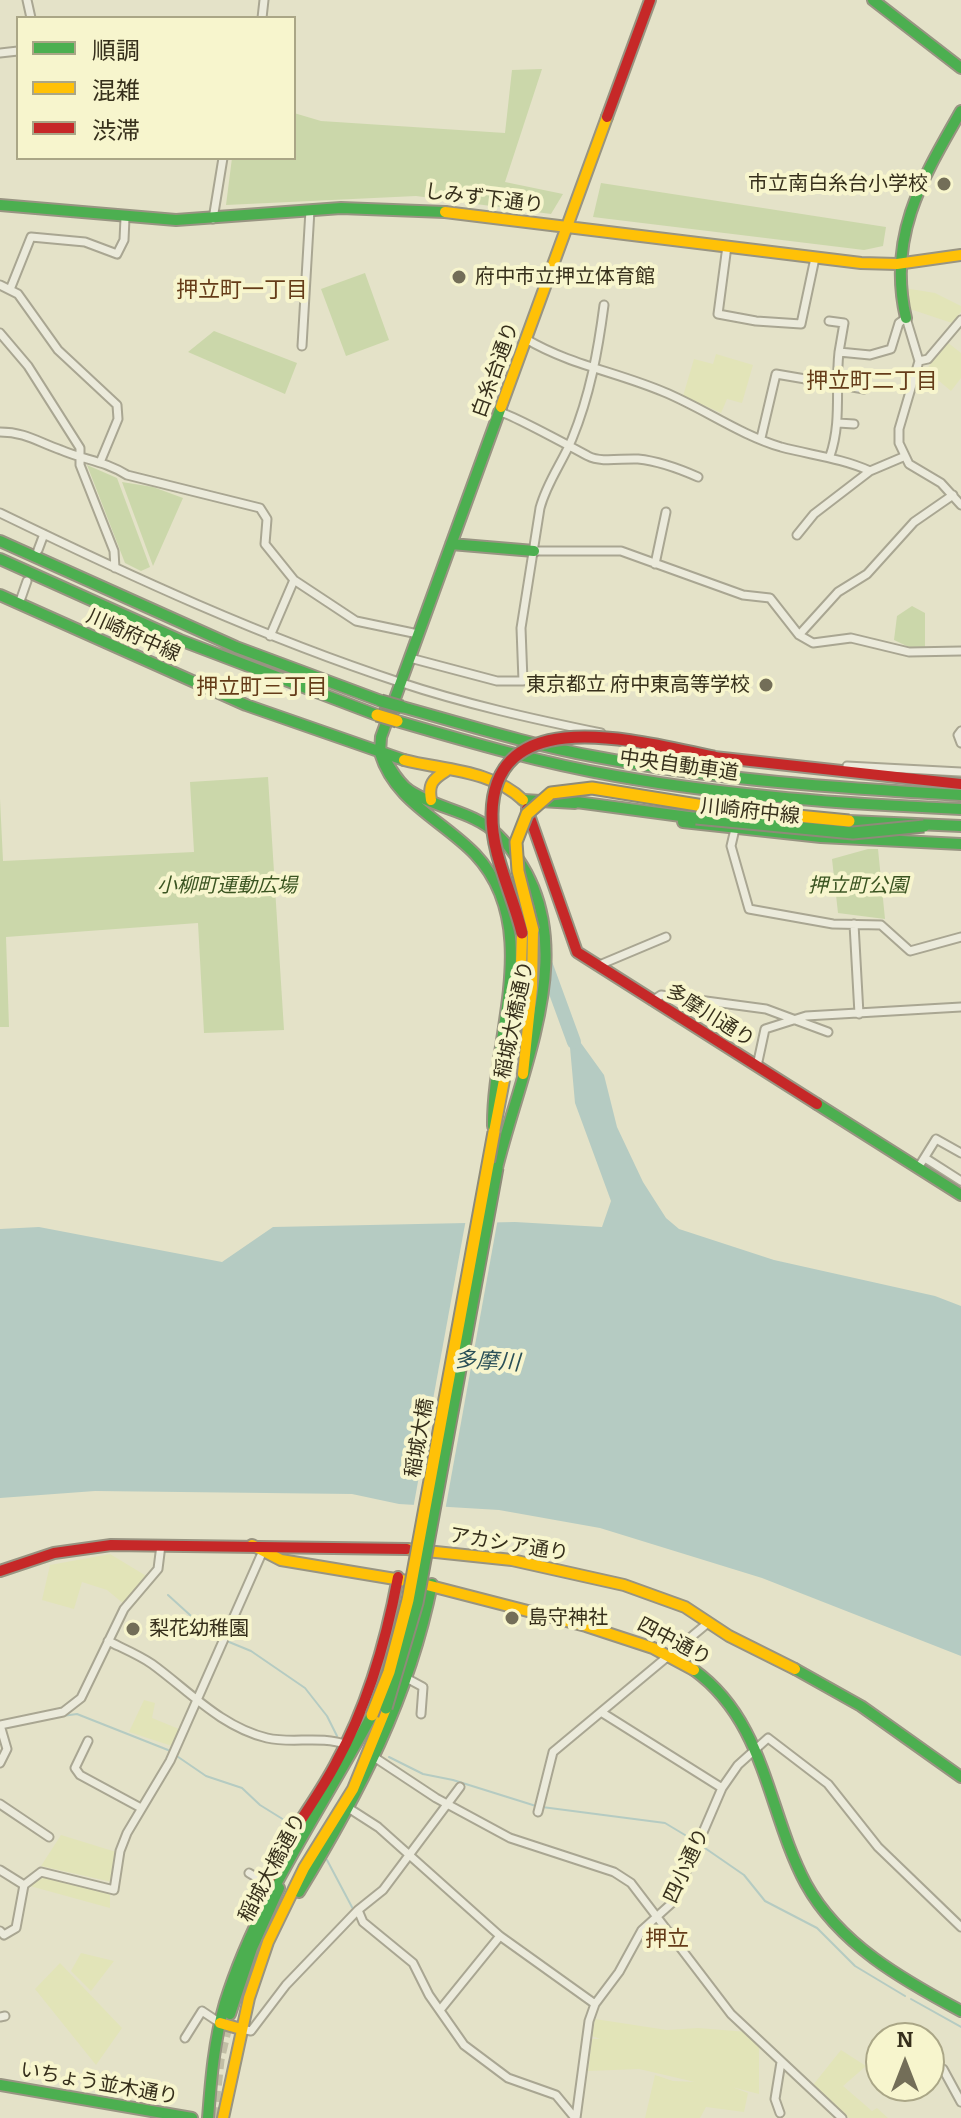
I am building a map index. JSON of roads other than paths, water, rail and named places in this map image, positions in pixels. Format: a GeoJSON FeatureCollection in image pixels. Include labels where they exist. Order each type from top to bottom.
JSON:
{"type":"FeatureCollection","features":[{"type":"Feature","properties":{"kind":"main road","name":"白糸台通り"},"geometry":{"type":"LineString","coordinates":[[380,753],[381,737],[400,683],[650,0]]}},
{"type":"Feature","properties":{"kind":"main road"},"geometry":{"type":"LineString","coordinates":[[873,0],[961,68]]}},
{"type":"Feature","properties":{"kind":"main road"},"geometry":{"type":"LineString","coordinates":[[906,318],[900,300],[897,264],[917,190],[961,111]]}},
{"type":"Feature","properties":{"kind":"main road","name":"しみず下通り"},"geometry":{"type":"LineString","coordinates":[[0,205],[125,218],[213,219],[310,210],[416,208],[815,258],[897,264],[961,255]]}},
{"type":"Feature","properties":{"kind":"main road","name":"中央自動車道"},"geometry":{"type":"LineString","coordinates":[[0,541],[134,604],[266,660],[381,701],[543,746],[667,769],[789,783],[961,795]]}},
{"type":"Feature","properties":{"kind":"main road"},"geometry":{"type":"LineString","coordinates":[[451,544],[534,551]]}},
{"type":"Feature","properties":{"kind":"main road","name":"中央自動車道"},"geometry":{"type":"LineString","coordinates":[[0,559],[264,675],[377,715],[536,759],[653,782],[790,798],[961,809]]}},
{"type":"Feature","properties":{"kind":"main road","name":"川崎府中線"},"geometry":{"type":"LineString","coordinates":[[0,595],[257,710],[380,753],[505,785],[523,800],[569,801],[605,812],[735,829],[792,829]]}},
{"type":"Feature","properties":{"kind":"main road"},"geometry":{"type":"LineString","coordinates":[[498,1134],[523,955],[517,910],[492,815],[494,791],[505,768],[526,748],[561,736],[594,737],[714,757],[961,784]]}},
{"type":"Feature","properties":{"kind":"main road","name":"稲城大橋通り"},"geometry":{"type":"LineString","coordinates":[[380,753],[405,788],[485,824],[506,843],[527,869],[542,903],[548,944],[544,983],[523,1074],[498,1134]]}},
{"type":"Feature","properties":{"kind":"main road","name":"稲城大橋通り"},"geometry":{"type":"LineString","coordinates":[[380,753],[383,772],[396,790],[469,844],[494,876],[503,897],[511,935],[510,976],[491,1086],[498,1134]]}},
{"type":"Feature","properties":{"kind":"main road"},"geometry":{"type":"LineString","coordinates":[[431,800],[429,790],[433,779],[446,771]]}},
{"type":"Feature","properties":{"kind":"main road"},"geometry":{"type":"LineString","coordinates":[[523,1074],[534,953],[529,909],[516,862],[516,842],[527,814],[551,793],[592,788],[716,808],[924,826],[961,826]]}},
{"type":"Feature","properties":{"kind":"main road","name":"川崎府中線"},"geometry":{"type":"LineString","coordinates":[[523,800],[552,791],[592,792],[792,829],[961,844]]}},
{"type":"Feature","properties":{"kind":"main road","name":"多摩川通り"},"geometry":{"type":"LineString","coordinates":[[523,800],[572,944],[597,966],[652,1001],[921,1163],[961,1195]]}},
{"type":"Feature","properties":{"kind":"main road"},"geometry":{"type":"LineString","coordinates":[[569,801],[696,818],[853,833],[924,826]]}},
{"type":"Feature","properties":{"kind":"main road","name":"稲城大橋"},"geometry":{"type":"LineString","coordinates":[[363,1749],[386,1708],[417,1603],[498,1134]]}},
{"type":"Feature","properties":{"kind":"main road","name":"稲城大橋"},"geometry":{"type":"LineString","coordinates":[[363,1749],[389,1672],[408,1600],[498,1134]]}},
{"type":"Feature","properties":{"kind":"main road","name":"アカシア通り"},"geometry":{"type":"LineString","coordinates":[[0,1571],[31,1559],[84,1547],[384,1547],[493,1558],[613,1582],[678,1603],[727,1635],[827,1686],[961,1777]]}},
{"type":"Feature","properties":{"kind":"main road","name":"四中通り"},"geometry":{"type":"LineString","coordinates":[[257,1549],[432,1584],[640,1640],[709,1680],[757,1745],[791,1849],[809,1889],[868,1955],[961,2011]]}},
{"type":"Feature","properties":{"kind":"main road"},"geometry":{"type":"LineString","coordinates":[[280,1915],[298,1894],[350,1809],[377,1664],[393,1611],[398,1577]]}},
{"type":"Feature","properties":{"kind":"main road"},"geometry":{"type":"LineString","coordinates":[[261,1908],[410,1680],[426,1623],[432,1584]]}},
{"type":"Feature","properties":{"kind":"main road"},"geometry":{"type":"LineString","coordinates":[[208,2118],[208,2093],[227,1993],[261,1908],[266,1883],[288,1839],[363,1749]]}},
{"type":"Feature","properties":{"kind":"main road"},"geometry":{"type":"LineString","coordinates":[[223,2118],[253,1984],[280,1915],[304,1868],[353,1789],[363,1749]]}},
{"type":"Feature","properties":{"kind":"main road","name":"稲城大橋通り"},"geometry":{"type":"LineString","coordinates":[[233,2015],[275,1910],[363,1749]]}},
{"type":"Feature","properties":{"kind":"main road"},"geometry":{"type":"LineString","coordinates":[[220,2023],[241,2029]]}},
{"type":"Feature","properties":{"kind":"main road","name":"いちょう並木通り"},"geometry":{"type":"LineString","coordinates":[[0,2085],[192,2118]]}},
{"type":"Feature","properties":{"kind":"street"},"geometry":{"type":"LineString","coordinates":[[213,219],[223,160]]}},
{"type":"Feature","properties":{"kind":"street"},"geometry":{"type":"LineString","coordinates":[[302,346],[310,210]]}},
{"type":"Feature","properties":{"kind":"street"},"geometry":{"type":"LineString","coordinates":[[11,287],[31,237],[85,242],[117,254],[124,240],[125,218]]}},
{"type":"Feature","properties":{"kind":"street"},"geometry":{"type":"LineString","coordinates":[[727,246],[718,314],[756,321],[801,324],[815,258]]}},
{"type":"Feature","properties":{"kind":"street"},"geometry":{"type":"LineString","coordinates":[[0,285],[11,287],[58,350],[117,405],[118,419],[101,460]]}},
{"type":"Feature","properties":{"kind":"street"},"geometry":{"type":"LineString","coordinates":[[410,658],[497,681],[523,681],[521,628],[544,490],[570,444],[595,367],[604,305]]}},
{"type":"Feature","properties":{"kind":"street"},"geometry":{"type":"LineString","coordinates":[[839,352],[870,355],[891,349],[899,323],[906,318],[919,361],[899,429],[903,457],[953,495],[961,505]]}},
{"type":"Feature","properties":{"kind":"street"},"geometry":{"type":"LineString","coordinates":[[919,361],[928,359],[961,320]]}},
{"type":"Feature","properties":{"kind":"street"},"geometry":{"type":"LineString","coordinates":[[829,321],[844,323],[835,384],[838,423],[830,456]]}},
{"type":"Feature","properties":{"kind":"street"},"geometry":{"type":"LineString","coordinates":[[0,333],[62,414],[80,448],[80,465],[114,551],[115,568]]}},
{"type":"Feature","properties":{"kind":"street"},"geometry":{"type":"LineString","coordinates":[[526,339],[559,359],[595,367],[668,393],[778,446],[830,456],[870,471]]}},
{"type":"Feature","properties":{"kind":"street"},"geometry":{"type":"LineString","coordinates":[[761,438],[776,374],[864,389]]}},
{"type":"Feature","properties":{"kind":"street"},"geometry":{"type":"LineString","coordinates":[[499,412],[511,413],[528,428],[570,444],[591,458],[642,459],[698,477]]}},
{"type":"Feature","properties":{"kind":"street"},"geometry":{"type":"LineString","coordinates":[[838,423],[854,424]]}},
{"type":"Feature","properties":{"kind":"street"},"geometry":{"type":"LineString","coordinates":[[0,432],[25,433],[80,456],[101,460],[127,475],[260,508],[267,519],[265,544],[294,580],[356,621],[418,634]]}},
{"type":"Feature","properties":{"kind":"street"},"geometry":{"type":"LineString","coordinates":[[797,535],[814,514],[870,471],[903,457]]}},
{"type":"Feature","properties":{"kind":"street"},"geometry":{"type":"LineString","coordinates":[[799,635],[838,592],[867,574],[914,522],[953,495]]}},
{"type":"Feature","properties":{"kind":"street"},"geometry":{"type":"LineString","coordinates":[[655,564],[666,512]]}},
{"type":"Feature","properties":{"kind":"street"},"geometry":{"type":"LineString","coordinates":[[0,513],[270,636],[400,683],[515,715],[631,739],[834,765],[961,772]]}},
{"type":"Feature","properties":{"kind":"street"},"geometry":{"type":"LineString","coordinates":[[38,550],[44,534]]}},
{"type":"Feature","properties":{"kind":"street"},"geometry":{"type":"LineString","coordinates":[[534,551],[621,551],[743,595],[770,598],[799,635],[813,643],[851,638],[909,652],[961,651]]}},
{"type":"Feature","properties":{"kind":"street"},"geometry":{"type":"LineString","coordinates":[[270,636],[294,580]]}},
{"type":"Feature","properties":{"kind":"street"},"geometry":{"type":"LineString","coordinates":[[19,604],[27,581]]}},
{"type":"Feature","properties":{"kind":"street"},"geometry":{"type":"LineString","coordinates":[[961,731],[958,735],[961,743]]}},
{"type":"Feature","properties":{"kind":"street"},"geometry":{"type":"LineString","coordinates":[[735,829],[731,846],[749,909],[795,919],[881,925],[910,951],[961,937]]}},
{"type":"Feature","properties":{"kind":"street"},"geometry":{"type":"LineString","coordinates":[[854,924],[859,1014]]}},
{"type":"Feature","properties":{"kind":"street"},"geometry":{"type":"LineString","coordinates":[[597,966],[666,937]]}},
{"type":"Feature","properties":{"kind":"street"},"geometry":{"type":"LineString","coordinates":[[652,1001],[661,995],[716,1000],[796,1018],[828,1032]]}},
{"type":"Feature","properties":{"kind":"street"},"geometry":{"type":"LineString","coordinates":[[757,1066],[765,1029],[796,1018],[961,1007]]}},
{"type":"Feature","properties":{"kind":"street"},"geometry":{"type":"LineString","coordinates":[[961,1153],[936,1139],[921,1163],[961,1181]]}},
{"type":"Feature","properties":{"kind":"street"},"geometry":{"type":"LineString","coordinates":[[0,1763],[7,1749],[0,1725],[72,1708],[81,1698],[124,1609],[158,1569],[161,1545]]}},
{"type":"Feature","properties":{"kind":"street"},"geometry":{"type":"LineString","coordinates":[[0,1931],[4,1935],[16,1928],[24,1885],[41,1872],[114,1890],[120,1851],[141,1808],[170,1761],[257,1549]]}},
{"type":"Feature","properties":{"kind":"street"},"geometry":{"type":"LineString","coordinates":[[393,1611],[403,1608],[419,1613],[426,1623]]}},
{"type":"Feature","properties":{"kind":"street"},"geometry":{"type":"LineString","coordinates":[[538,1812],[553,1752],[709,1622]]}},
{"type":"Feature","properties":{"kind":"street"},"geometry":{"type":"LineString","coordinates":[[108,1641],[148,1662],[195,1699],[268,1738],[329,1738],[363,1749],[448,1805],[510,1838],[614,1872],[631,1883],[731,2014],[842,2118]]}},
{"type":"Feature","properties":{"kind":"street"},"geometry":{"type":"LineString","coordinates":[[410,1680],[423,1687],[421,1714]]}},
{"type":"Feature","properties":{"kind":"street"},"geometry":{"type":"LineString","coordinates":[[601,1712],[722,1788]]}},
{"type":"Feature","properties":{"kind":"street"},"geometry":{"type":"LineString","coordinates":[[757,1745],[768,1738],[812,1770],[878,1847],[961,1927]]}},
{"type":"Feature","properties":{"kind":"street"},"geometry":{"type":"LineString","coordinates":[[88,1741],[75,1768],[80,1775],[141,1808]]}},
{"type":"Feature","properties":{"kind":"street","name":"四小通り"},"geometry":{"type":"LineString","coordinates":[[576,2118],[589,2021],[595,2004],[619,1972],[642,1930],[673,1902],[722,1788],[757,1745]]}},
{"type":"Feature","properties":{"kind":"street"},"geometry":{"type":"LineString","coordinates":[[241,2029],[251,2031],[286,1985],[358,1910],[383,1890],[460,1787]]}},
{"type":"Feature","properties":{"kind":"street"},"geometry":{"type":"LineString","coordinates":[[0,1804],[49,1837]]}},
{"type":"Feature","properties":{"kind":"street"},"geometry":{"type":"LineString","coordinates":[[350,1809],[410,1854],[500,1936],[595,2004]]}},
{"type":"Feature","properties":{"kind":"street"},"geometry":{"type":"LineString","coordinates":[[0,1870],[24,1885]]}},
{"type":"Feature","properties":{"kind":"street"},"geometry":{"type":"LineString","coordinates":[[249,1873],[266,1883]]}},
{"type":"Feature","properties":{"kind":"street"},"geometry":{"type":"LineString","coordinates":[[358,1910],[363,1922],[413,1963],[440,2010],[472,2053],[508,2078],[556,2095],[576,2118]]}},
{"type":"Feature","properties":{"kind":"street"},"geometry":{"type":"LineString","coordinates":[[440,2010],[500,1936]]}},
{"type":"Feature","properties":{"kind":"street"},"geometry":{"type":"LineString","coordinates":[[185,2038],[202,2011],[220,2023]]}},
{"type":"Feature","properties":{"kind":"street"},"geometry":{"type":"LineString","coordinates":[[780,2113],[775,2099],[781,2062]]}},
{"type":"Feature","properties":{"kind":"street"},"geometry":{"type":"LineString","coordinates":[[945,2073],[961,2102]]}},
{"type":"Feature","properties":{"kind":"water","name":"多摩川"},"geometry":{"type":"Polygon","coordinates":[[[568,1025],[604,1075],[617,1127],[643,1182],[666,1218],[679,1229],[774,1260],[935,1296],[961,1306],[961,1656],[762,1578],[600,1528],[499,1510],[399,1504],[352,1494],[95,1491],[0,1498],[0,1229],[39,1227],[222,1262],[273,1227],[515,1222],[602,1227],[611,1201],[575,1103],[568,1025]]]}},
{"type":"Feature","properties":{"kind":"waterway"},"geometry":{"type":"LineString","coordinates":[[544,960],[574,1042]]}},
{"type":"Feature","properties":{"kind":"waterway"},"geometry":{"type":"LineString","coordinates":[[168,1595],[212,1635],[251,1651],[305,1688],[327,1716],[337,1736]]}},
{"type":"Feature","properties":{"kind":"waterway"},"geometry":{"type":"LineString","coordinates":[[62,1716],[77,1714],[168,1750],[206,1776],[242,1788],[260,1805],[289,1823]]}},
{"type":"Feature","properties":{"kind":"waterway"},"geometry":{"type":"LineString","coordinates":[[389,1757],[423,1774],[453,1780],[536,1806]]}},
{"type":"Feature","properties":{"kind":"waterway"},"geometry":{"type":"LineString","coordinates":[[542,1807],[665,1823],[695,1841]]}},
{"type":"Feature","properties":{"kind":"waterway"},"geometry":{"type":"LineString","coordinates":[[702,1846],[744,1875],[765,1901],[817,1928],[855,1966],[905,1996]]}},
{"type":"Feature","properties":{"kind":"waterway"},"geometry":{"type":"LineString","coordinates":[[327,1860],[353,1909]]}},
{"type":"Feature","properties":{"kind":"waterway"},"geometry":{"type":"LineString","coordinates":[[911,1999],[961,2027]]}},
{"type":"Feature","properties":{"kind":"tunnel"},"geometry":{"type":"LineString","coordinates":[[213,2118],[219,2060],[230,2014]]}},
{"type":"Feature","properties":{"kind":"place","name":"市立南白糸台小学校"},"geometry":{"type":"Point","coordinates":[944,184]}},
{"type":"Feature","properties":{"kind":"place","name":"府中市立押立体育館"},"geometry":{"type":"Point","coordinates":[459,277]}},
{"type":"Feature","properties":{"kind":"place","name":"東京都立 府中東高等学校"},"geometry":{"type":"Point","coordinates":[766,685]}},
{"type":"Feature","properties":{"kind":"place","name":"島守神社"},"geometry":{"type":"Point","coordinates":[512,1618]}},
{"type":"Feature","properties":{"kind":"place","name":"梨花幼稚園"},"geometry":{"type":"Point","coordinates":[133,1629]}},
{"type":"Feature","properties":{"kind":"district","name":"押立町一丁目"},"geometry":{"type":"Point","coordinates":[242,291]}},
{"type":"Feature","properties":{"kind":"district","name":"押立町二丁目"},"geometry":{"type":"Point","coordinates":[872,382]}},
{"type":"Feature","properties":{"kind":"district","name":"押立町三丁目"},"geometry":{"type":"Point","coordinates":[262,688]}},
{"type":"Feature","properties":{"kind":"district","name":"押立"},"geometry":{"type":"Point","coordinates":[667,1940]}},
{"type":"Feature","properties":{"kind":"park label","name":"小柳町運動広場"},"geometry":{"type":"Point","coordinates":[227,886]}},
{"type":"Feature","properties":{"kind":"park label","name":"押立町公園"},"geometry":{"type":"Point","coordinates":[858,886]}}]}
